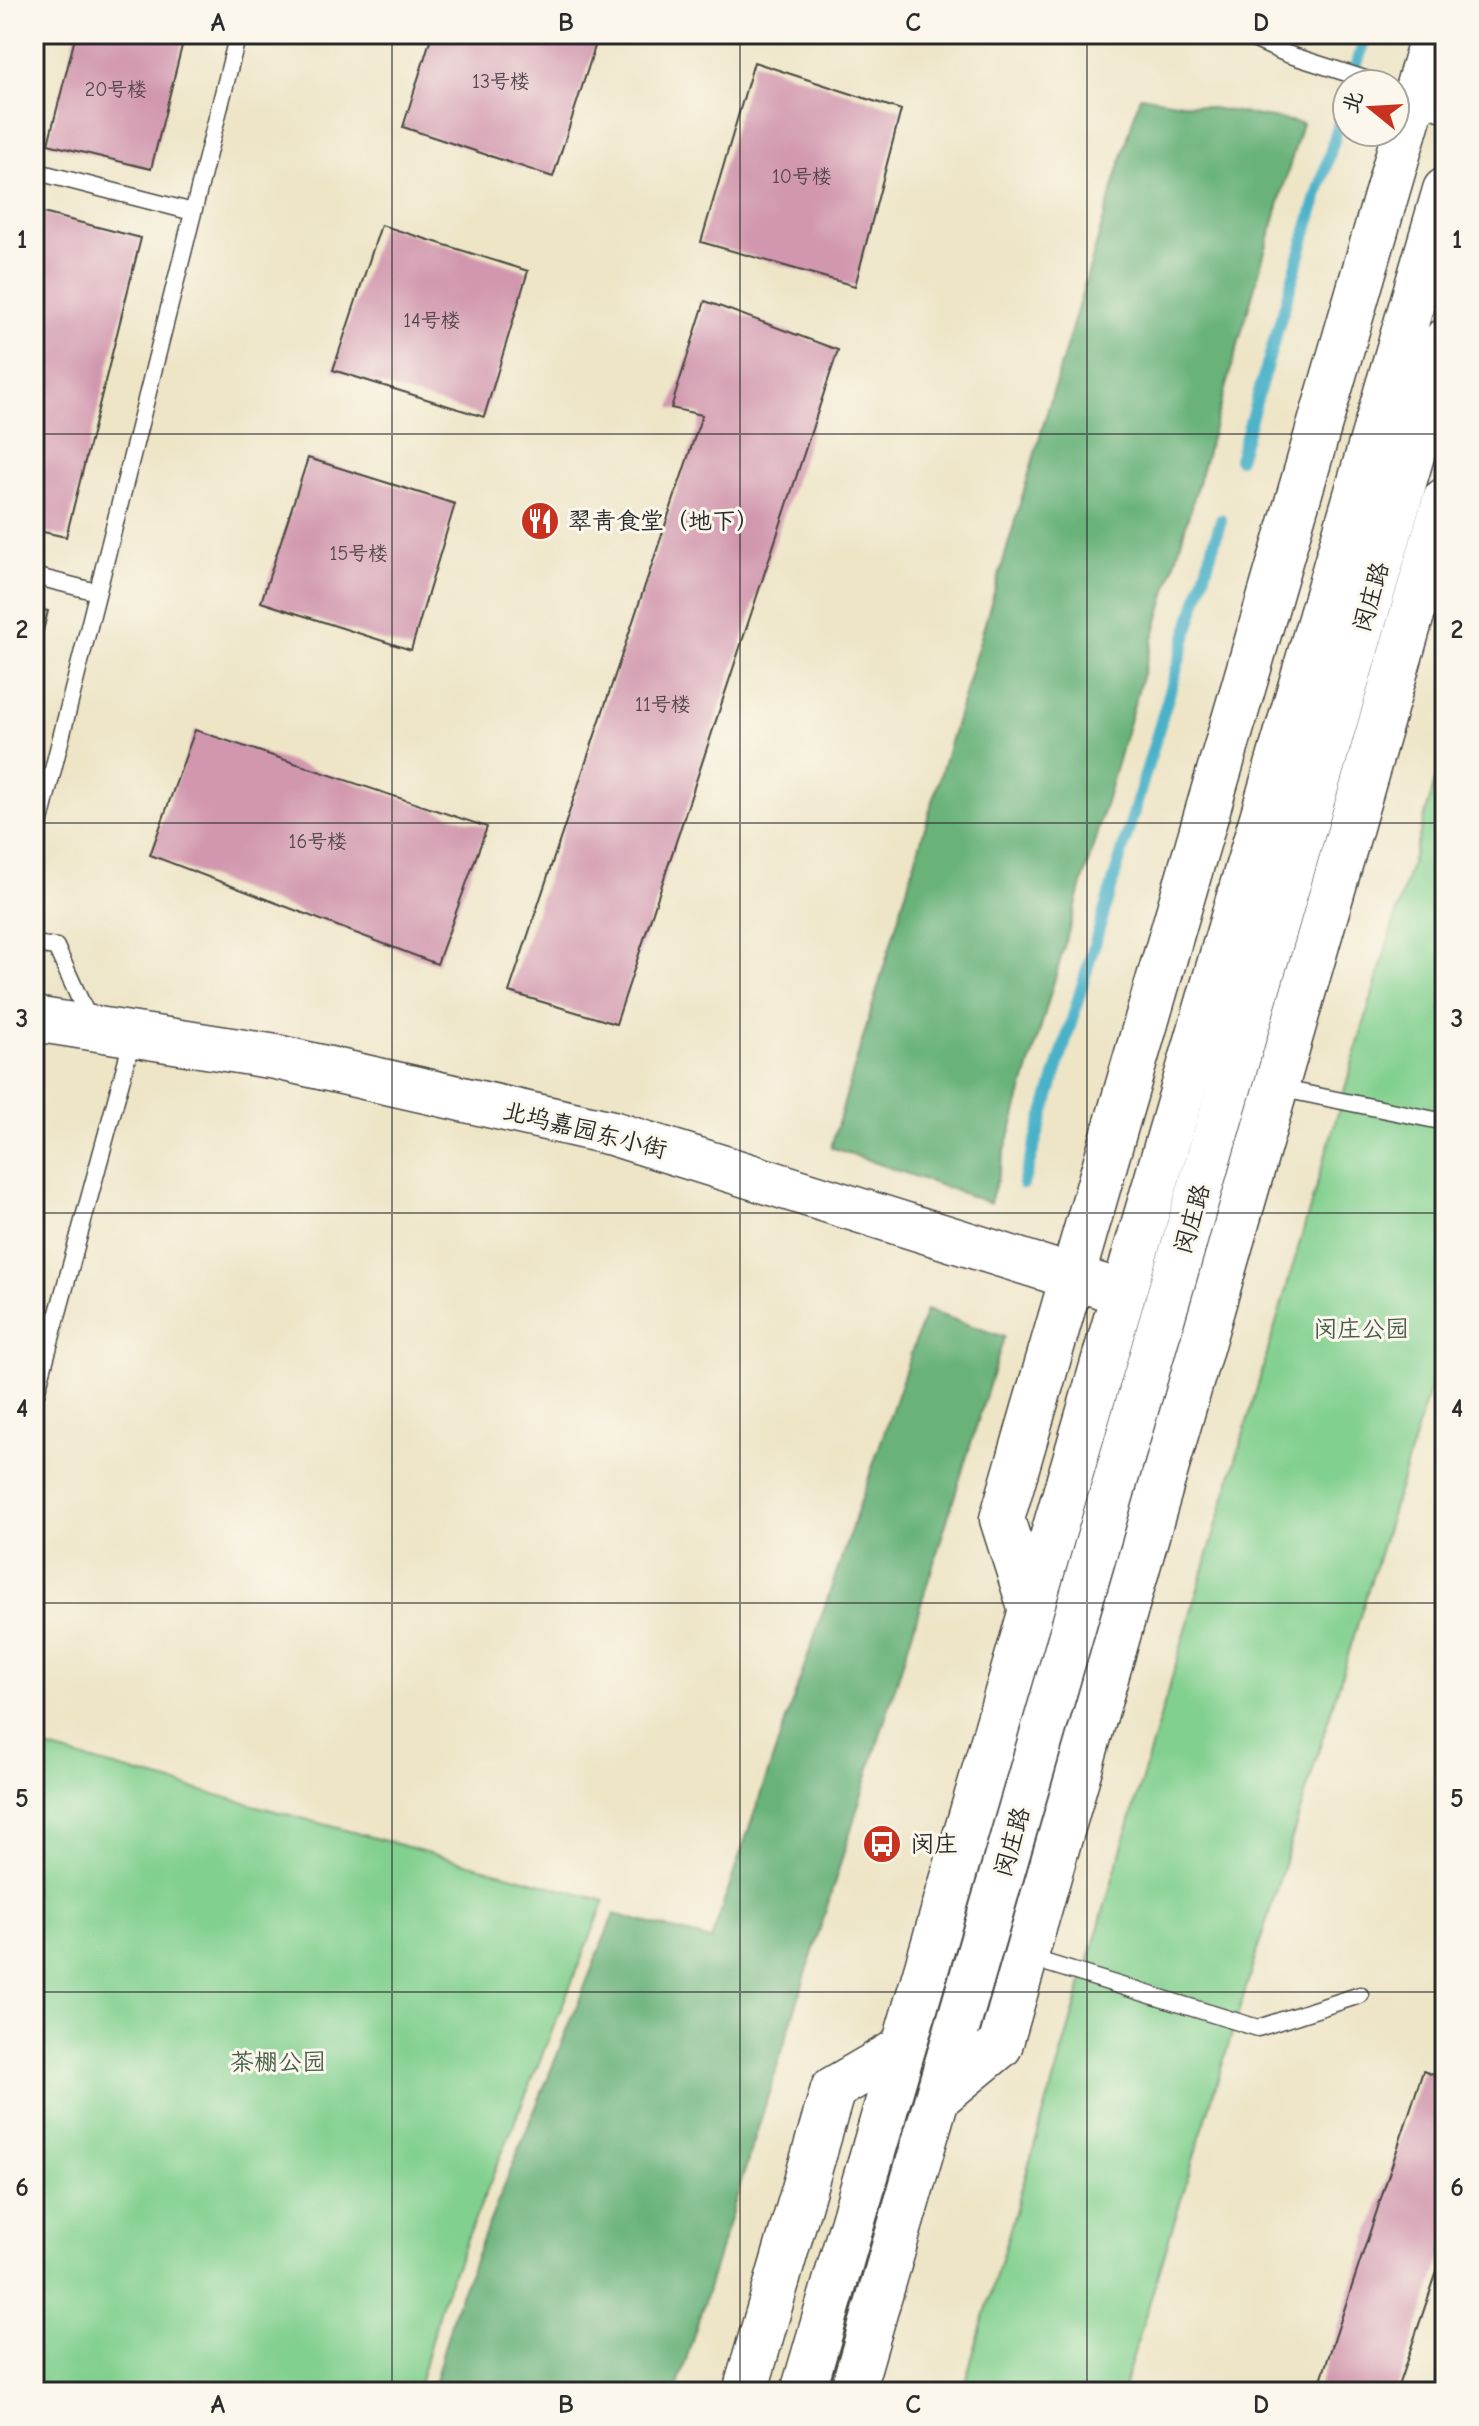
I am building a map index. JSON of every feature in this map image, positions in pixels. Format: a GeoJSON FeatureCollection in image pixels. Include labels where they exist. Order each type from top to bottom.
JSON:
{"type":"FeatureCollection","features":[{"type":"Feature","properties":{"kind":"street"},"geometry":{"type":"LineString","coordinates":[[1411,73],[1433,34]]}},
{"type":"Feature","properties":{"kind":"street"},"geometry":{"type":"LineString","coordinates":[[1031,1610],[1002,1519],[1073,1277],[1385,148]]}},
{"type":"Feature","properties":{"kind":"street","name":"闵庄路"},"geometry":{"type":"LineString","coordinates":[[803,2392],[1445,190]]}},
{"type":"Feature","properties":{"kind":"street","name":"闵庄路"},"geometry":{"type":"LineString","coordinates":[[852,2392],[1445,341]]}},
{"type":"Feature","properties":{"kind":"street","name":"闵庄路"},"geometry":{"type":"LineString","coordinates":[[938,2097],[1000,2046],[1445,500]]}},
{"type":"Feature","properties":{"kind":"street","name":"北坞嘉园东小街"},"geometry":{"type":"LineString","coordinates":[[34,1019],[276,1057],[612,1133],[1123,1293]]}},
{"type":"Feature","properties":{"kind":"street"},"geometry":{"type":"LineString","coordinates":[[745,2392],[833,2089],[903,2048]]}},
{"type":"Feature","properties":{"kind":"lane"},"geometry":{"type":"LineString","coordinates":[[34,845],[238,34]]}},
{"type":"Feature","properties":{"kind":"lane"},"geometry":{"type":"LineString","coordinates":[[1242,34],[1333,68]]}},
{"type":"Feature","properties":{"kind":"lane"},"geometry":{"type":"LineString","coordinates":[[34,171],[193,212]]}},
{"type":"Feature","properties":{"kind":"lane"},"geometry":{"type":"LineString","coordinates":[[34,576],[97,592]]}},
{"type":"Feature","properties":{"kind":"lane"},"geometry":{"type":"LineString","coordinates":[[34,944],[56,947],[114,1032],[34,1401]]}},
{"type":"Feature","properties":{"kind":"lane"},"geometry":{"type":"LineString","coordinates":[[1276,1088],[1445,1122]]}},
{"type":"Feature","properties":{"kind":"lane"},"geometry":{"type":"LineString","coordinates":[[1026,1957],[1258,2028],[1360,1995]]}},
{"type":"Feature","properties":{"kind":"green space"},"geometry":{"type":"Polygon","coordinates":[[[1140,96],[1302,123],[990,1203],[831,1147],[1140,96]]]}},
{"type":"Feature","properties":{"kind":"green space","name":"闵庄公园"},"geometry":{"type":"Polygon","coordinates":[[[1445,748],[1445,1339],[1122,2392],[962,2392],[1445,748]]]}},
{"type":"Feature","properties":{"kind":"green space"},"geometry":{"type":"Polygon","coordinates":[[[926,1310],[1004,1337],[676,2392],[432,2392],[456,2305],[614,1914],[711,1940],[926,1310]]]}},
{"type":"Feature","properties":{"kind":"green space","name":"茶棚公园"},"geometry":{"type":"Polygon","coordinates":[[[34,1745],[605,1901],[442,2300],[417,2392],[34,2392],[34,1745]]]}},
{"type":"Feature","properties":{"kind":"building"},"geometry":{"type":"Polygon","coordinates":[[[76,34],[185,34],[151,169],[48,144],[76,34]]]}},
{"type":"Feature","properties":{"kind":"building"},"geometry":{"type":"Polygon","coordinates":[[[432,34],[599,34],[553,177],[403,127],[432,34]]]}},
{"type":"Feature","properties":{"kind":"building"},"geometry":{"type":"Polygon","coordinates":[[[754,62],[901,110],[855,286],[701,242],[754,62]]]}},
{"type":"Feature","properties":{"kind":"building"},"geometry":{"type":"Polygon","coordinates":[[[39,212],[141,238],[66,537],[34,530],[34,230],[39,212]]]}},
{"type":"Feature","properties":{"kind":"building"},"geometry":{"type":"Polygon","coordinates":[[[381,225],[528,271],[484,417],[333,370],[381,225]]]}},
{"type":"Feature","properties":{"kind":"building"},"geometry":{"type":"Polygon","coordinates":[[[705,301],[838,350],[616,1024],[509,992],[702,415],[671,408],[705,301]]]}},
{"type":"Feature","properties":{"kind":"building"},"geometry":{"type":"Polygon","coordinates":[[[308,458],[455,504],[411,650],[261,602],[308,458]]]}},
{"type":"Feature","properties":{"kind":"building"},"geometry":{"type":"Polygon","coordinates":[[[34,608],[48,611],[35,663],[34,663],[34,608]]]}},
{"type":"Feature","properties":{"kind":"building"},"geometry":{"type":"Polygon","coordinates":[[[195,730],[487,827],[437,964],[150,855],[195,730]]]}},
{"type":"Feature","properties":{"kind":"building"},"geometry":{"type":"Polygon","coordinates":[[[1423,2071],[1445,2079],[1445,2248],[1396,2392],[1317,2392],[1423,2071]]]}},
{"type":"Feature","properties":{"kind":"waterway"},"geometry":{"type":"LineString","coordinates":[[1356,68],[1366,34]]}},
{"type":"Feature","properties":{"kind":"waterway"},"geometry":{"type":"LineString","coordinates":[[1239,459],[1332,148]]}},
{"type":"Feature","properties":{"kind":"waterway"},"geometry":{"type":"LineString","coordinates":[[1023,1184],[1221,520]]}},
{"type":"Feature","properties":{"kind":"place","name":"翠青食堂（地下）"},"geometry":{"type":"Point","coordinates":[540,521]}},
{"type":"Feature","properties":{"kind":"place","name":"闵庄"},"geometry":{"type":"Point","coordinates":[882,1844]}}]}
